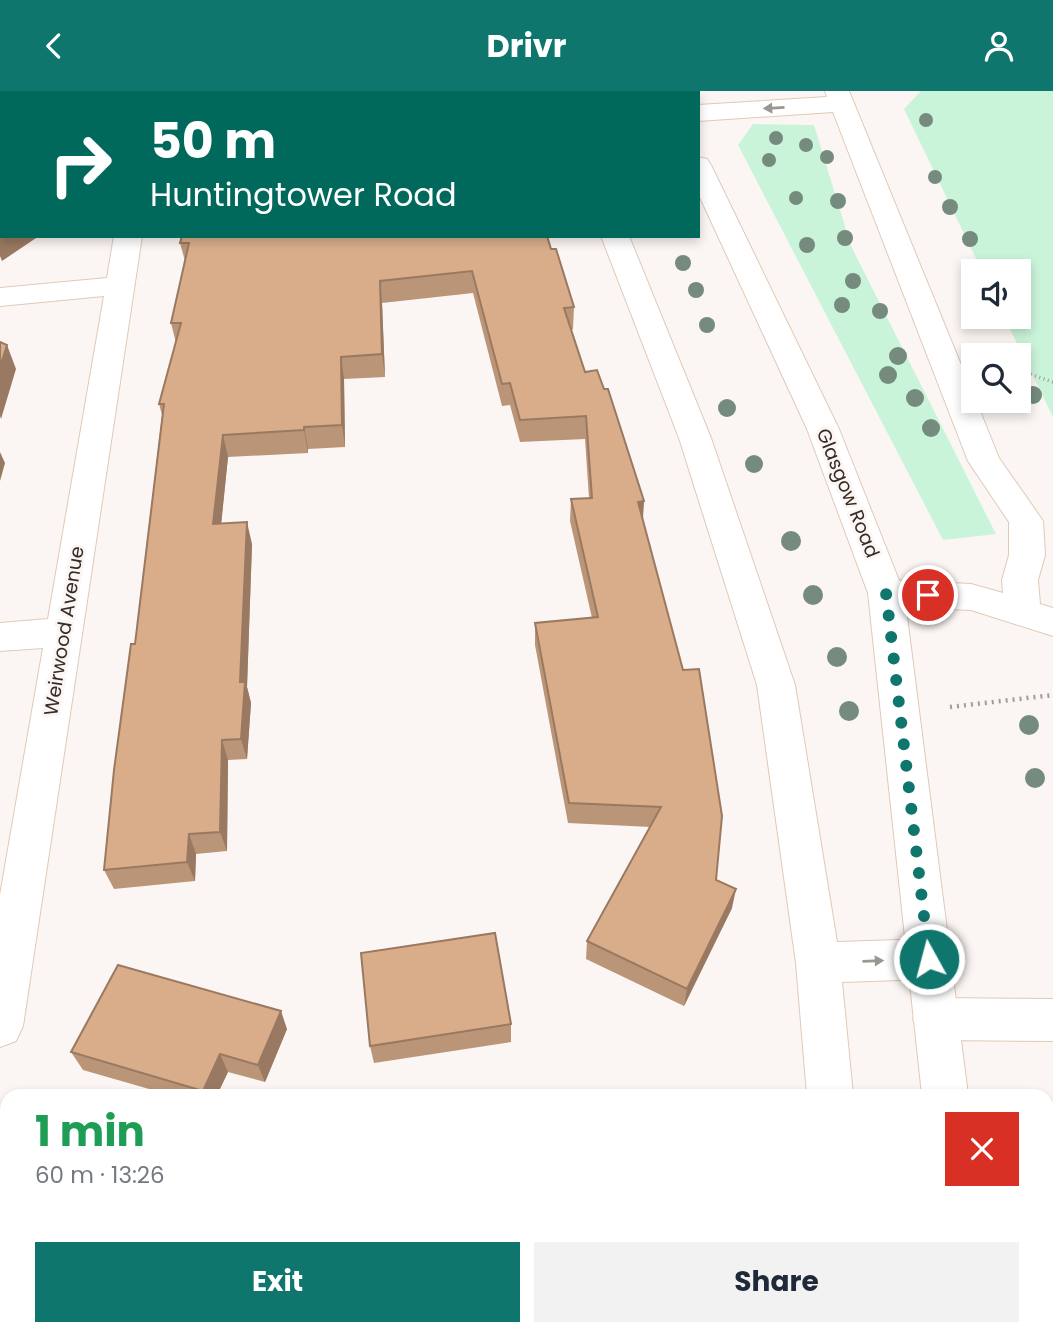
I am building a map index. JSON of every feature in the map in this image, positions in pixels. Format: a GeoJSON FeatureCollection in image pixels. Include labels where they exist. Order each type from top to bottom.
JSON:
{"type":"FeatureCollection","features":[{"type":"Feature","properties":{"kind":"street"},"geometry":{"type":"LineString","coordinates":[[700,113],[840,98],[984,461],[1027,521],[1027,555],[1020,580],[1038,617]]}},
{"type":"Feature","properties":{"kind":"street","name":"Glasgow Road"},"geometry":{"type":"LineString","coordinates":[[700,169],[793,362],[860,515],[886,593],[944,1089]]}},
{"type":"Feature","properties":{"kind":"street","name":"Weirwood Avenue"},"geometry":{"type":"LineString","coordinates":[[0,1026],[128,238]]}},
{"type":"Feature","properties":{"kind":"street"},"geometry":{"type":"LineString","coordinates":[[616,238],[695,438],[776,685],[818,963],[829,1089]]}},
{"type":"Feature","properties":{"kind":"street"},"geometry":{"type":"LineString","coordinates":[[0,297],[120,286]]}},
{"type":"Feature","properties":{"kind":"street"},"geometry":{"type":"LineString","coordinates":[[886,593],[971,597],[1038,617]]}},
{"type":"Feature","properties":{"kind":"street"},"geometry":{"type":"LineString","coordinates":[[0,638],[64,632]]}},
{"type":"Feature","properties":{"kind":"street"},"geometry":{"type":"LineString","coordinates":[[818,963],[929,959]]}},
{"type":"Feature","properties":{"kind":"street"},"geometry":{"type":"LineString","coordinates":[[936,1019],[1053,1020]]}},
{"type":"Feature","properties":{"kind":"path"},"geometry":{"type":"LineString","coordinates":[[1031,374],[1053,382]]}},
{"type":"Feature","properties":{"kind":"path"},"geometry":{"type":"LineString","coordinates":[[900,712],[1053,695]]}},
{"type":"Feature","properties":{"kind":"green space"},"geometry":{"type":"Polygon","coordinates":[[[921,91],[1053,91],[1053,417],[1031,372],[1031,343],[1017,343],[1010,329],[1031,329],[1031,259],[976,259],[904,109],[921,91]]]}},
{"type":"Feature","properties":{"kind":"green space"},"geometry":{"type":"Polygon","coordinates":[[[753,124],[814,125],[851,246],[996,534],[943,540],[738,145],[753,124]]]}},
{"type":"Feature","properties":{"kind":"building"},"geometry":{"type":"Polygon","coordinates":[[[181,238],[548,238],[551,249],[556,249],[574,307],[564,308],[585,372],[597,370],[604,389],[608,389],[644,501],[638,502],[683,670],[699,669],[722,816],[716,880],[736,889],[687,989],[587,941],[661,807],[569,803],[535,623],[598,617],[571,499],[592,498],[586,416],[520,420],[510,383],[502,384],[472,271],[380,281],[382,354],[341,357],[342,425],[223,435],[213,524],[247,522],[240,682],[245,682],[241,739],[222,740],[220,832],[189,834],[187,862],[104,870],[114,770],[131,644],[135,644],[164,404],[159,404],[181,323],[171,323],[189,243],[180,243],[181,238]]]}},
{"type":"Feature","properties":{"kind":"building"},"geometry":{"type":"Polygon","coordinates":[[[0,342],[7,345],[0,367],[0,342]]]}},
{"type":"Feature","properties":{"kind":"building"},"geometry":{"type":"Polygon","coordinates":[[[495,933],[511,1024],[370,1046],[361,953],[495,933]]]}},
{"type":"Feature","properties":{"kind":"building"},"geometry":{"type":"Polygon","coordinates":[[[118,965],[281,1011],[258,1065],[220,1054],[204,1089],[71,1052],[118,965]]]}},
{"type":"Feature","properties":{"kind":"route"},"geometry":{"type":"LineString","coordinates":[[928,595],[886,593],[929,959]]}}]}
